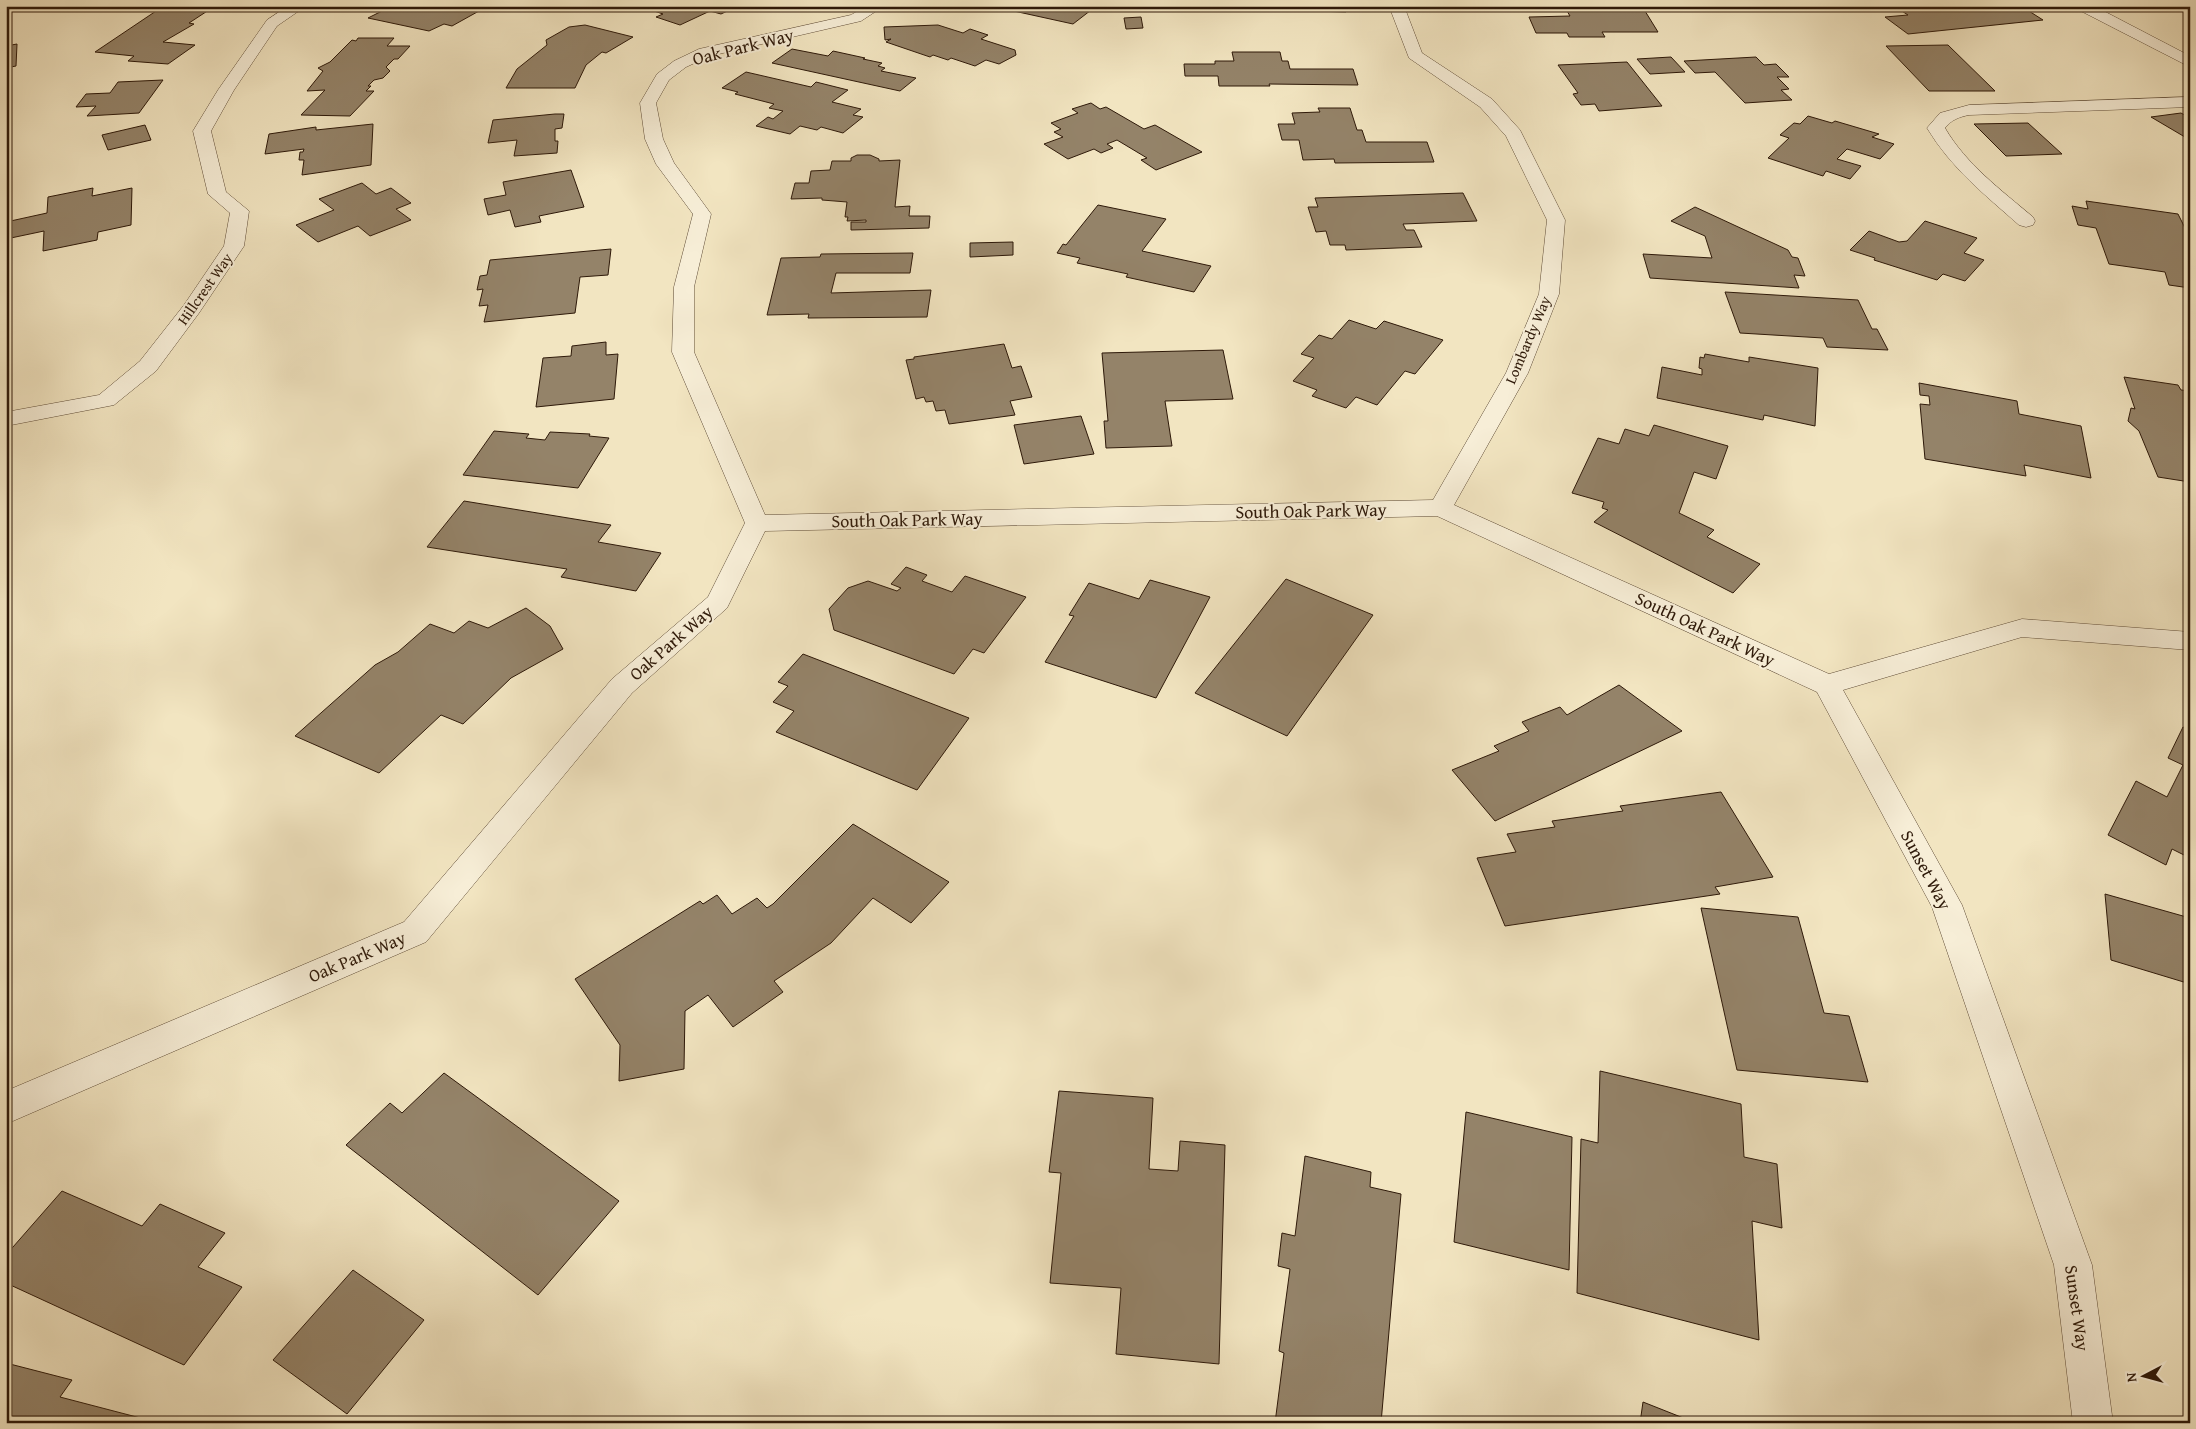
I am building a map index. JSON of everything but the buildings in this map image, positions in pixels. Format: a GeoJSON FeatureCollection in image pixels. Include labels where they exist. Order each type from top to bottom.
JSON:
{"type":"FeatureCollection","features":[{"type":"Feature","properties":{"kind":"street","name":"Hillcrest Way"},"geometry":{"type":"LineString","coordinates":[[6,419],[106,400],[148,366],[192,309],[234,246],[240,212],[216,194],[202,131],[226,90],[272,23],[298,6]]}},
{"type":"Feature","properties":{"kind":"street","name":"Oak Park Way"},"geometry":{"type":"LineString","coordinates":[[6,1108],[415,932],[622,686],[718,602],[757,523],[683,352],[684,287],[702,214],[665,164],[654,139],[648,103],[663,77],[680,64],[705,52],[856,18],[877,6]]}},
{"type":"Feature","properties":{"kind":"street","name":"Lombardy Way"},"geometry":{"type":"LineString","coordinates":[[1396,6],[1415,55],[1486,104],[1514,134],[1556,220],[1549,294],[1517,373],[1440,508]]}},
{"type":"Feature","properties":{"kind":"street"},"geometry":{"type":"LineString","coordinates":[[2082,6],[2190,62]]}},
{"type":"Feature","properties":{"kind":"street"},"geometry":{"type":"LineString","coordinates":[[2026,221],[1956,157],[1947,146],[1936,128],[1942,118],[1950,114],[1969,110],[2190,102]]}},
{"type":"Feature","properties":{"kind":"street","name":"South Oak Park Way"},"geometry":{"type":"LineString","coordinates":[[757,523],[1440,508],[1827,685]]}},
{"type":"Feature","properties":{"kind":"street"},"geometry":{"type":"LineString","coordinates":[[1827,685],[2022,628],[2190,641]]}},
{"type":"Feature","properties":{"kind":"street","name":"Sunset Way"},"geometry":{"type":"LineString","coordinates":[[1827,685],[1947,905],[2073,1265],[2093,1423]]}}]}
